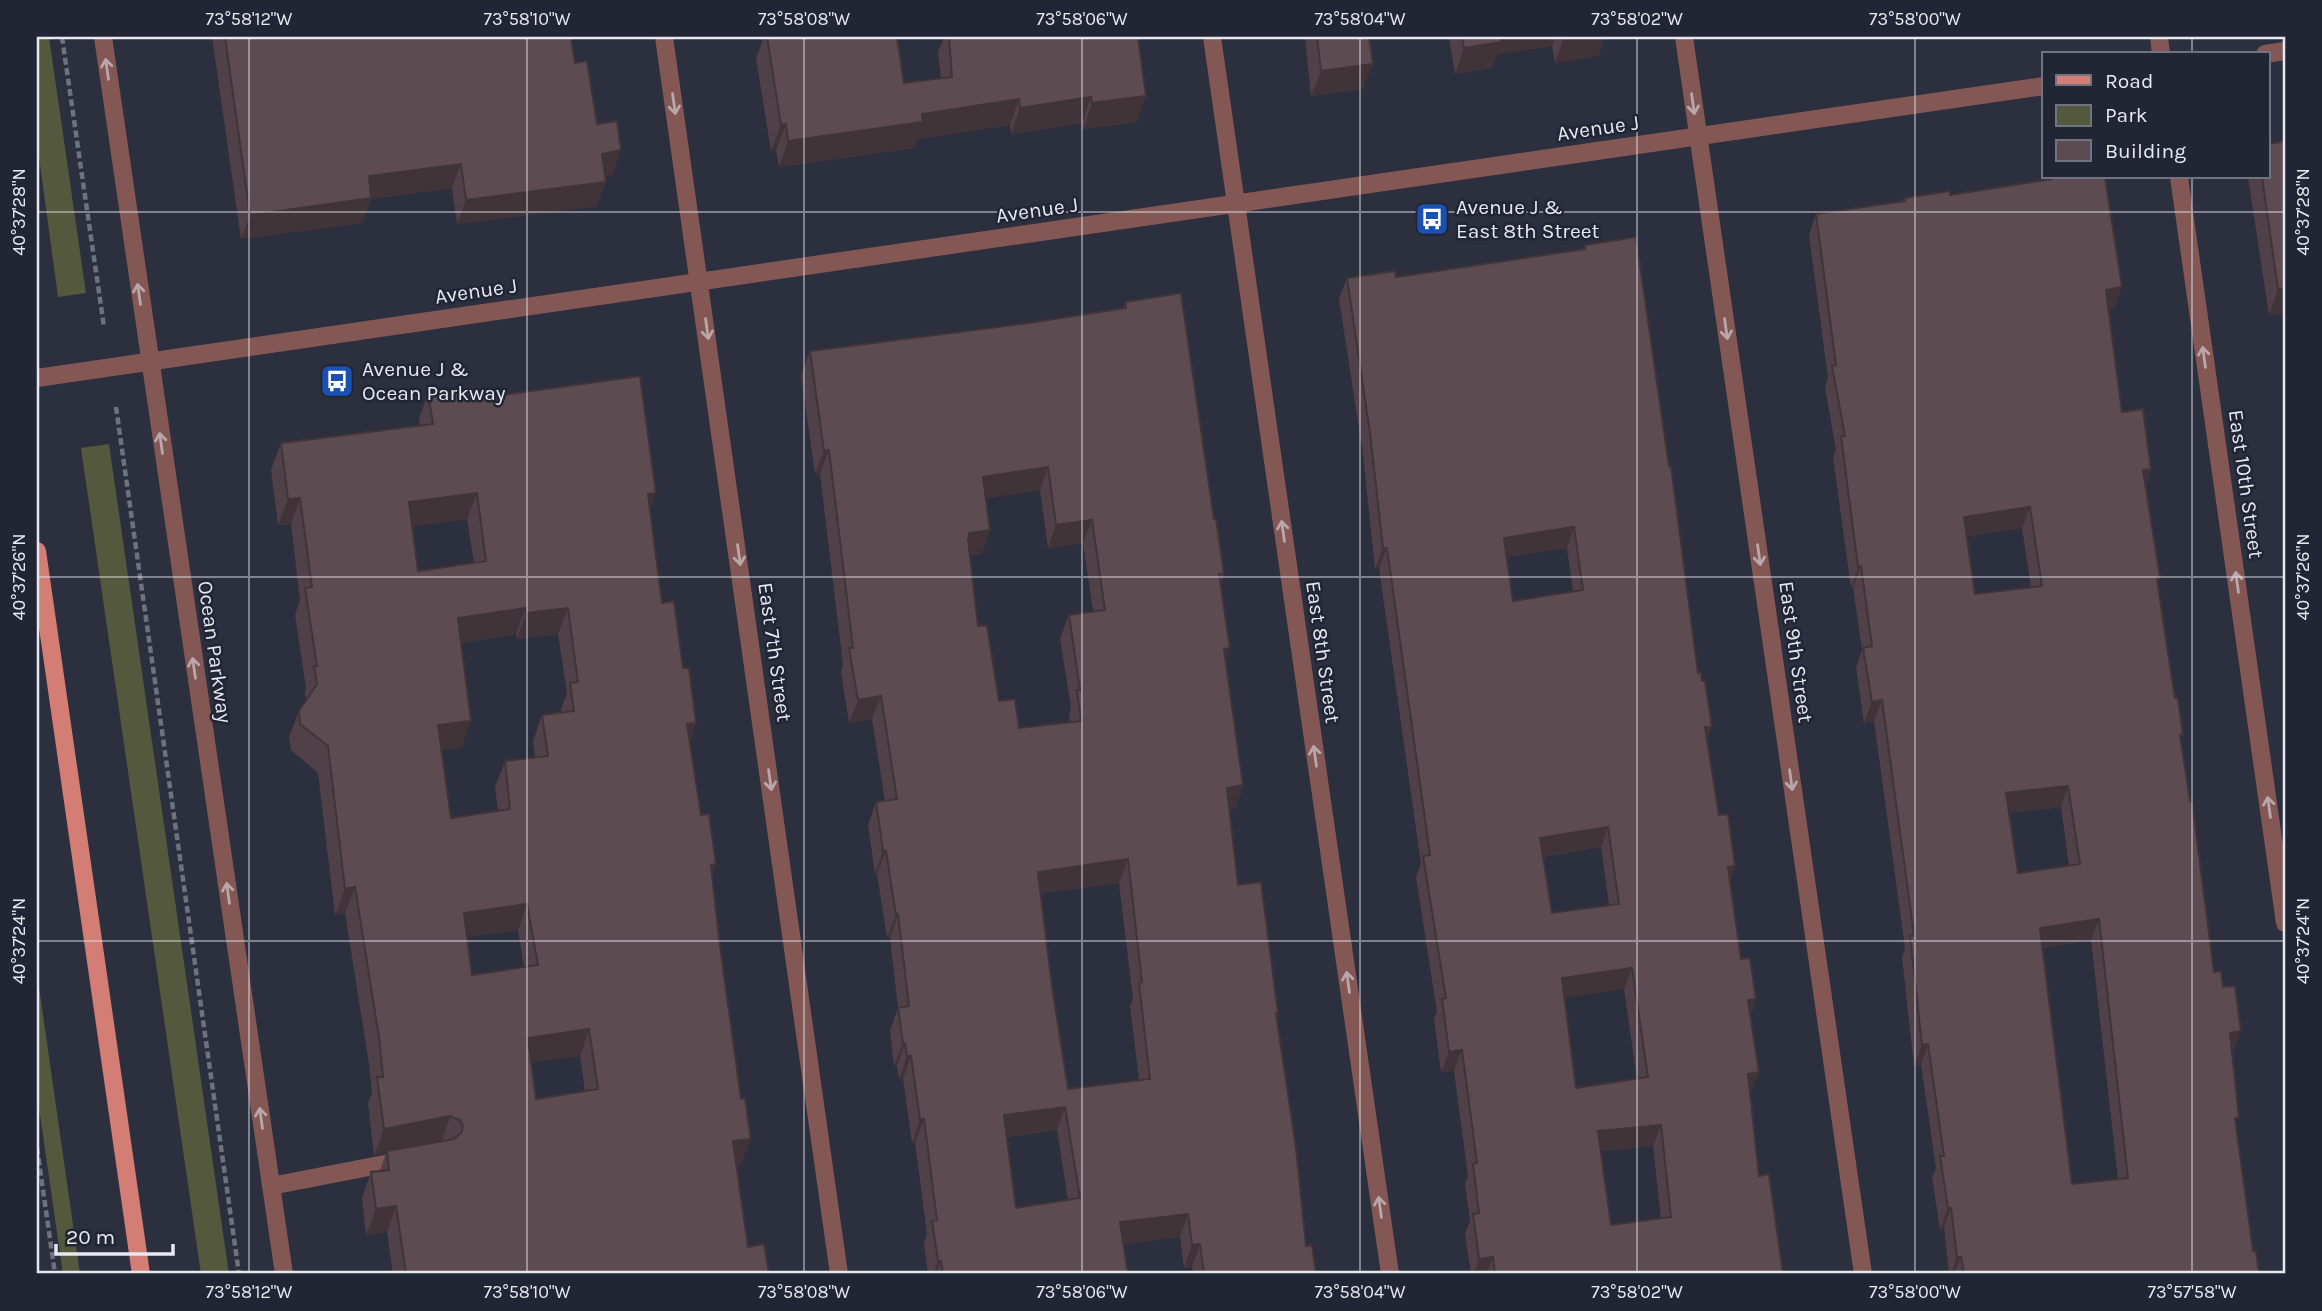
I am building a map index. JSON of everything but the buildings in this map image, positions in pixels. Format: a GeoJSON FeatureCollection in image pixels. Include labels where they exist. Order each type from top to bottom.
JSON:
{"type":"FeatureCollection","features":[{"type":"Feature","properties":{"kind":"main road"},"geometry":{"type":"LineString","coordinates":[[37,551],[141,1274]]}},
{"type":"Feature","properties":{"kind":"street","name":"Ocean Parkway"},"geometry":{"type":"LineString","coordinates":[[103,37],[284,1274]]}},
{"type":"Feature","properties":{"kind":"street","name":"East 7th Street"},"geometry":{"type":"LineString","coordinates":[[664,37],[701,282],[839,1274]]}},
{"type":"Feature","properties":{"kind":"street","name":"East 8th Street"},"geometry":{"type":"LineString","coordinates":[[1212,37],[1390,1274]]}},
{"type":"Feature","properties":{"kind":"street","name":"East 9th Street"},"geometry":{"type":"LineString","coordinates":[[1684,37],[1863,1274]]}},
{"type":"Feature","properties":{"kind":"street","name":"Avenue J"},"geometry":{"type":"LineString","coordinates":[[37,378],[2042,86]]}},
{"type":"Feature","properties":{"kind":"street","name":"East 10th Street"},"geometry":{"type":"LineString","coordinates":[[2179,178],[2285,923]]}},
{"type":"Feature","properties":{"kind":"street"},"geometry":{"type":"LineString","coordinates":[[271,1186],[429,1156]]}},
{"type":"Feature","properties":{"kind":"path"},"geometry":{"type":"LineString","coordinates":[[62,37],[104,327]]}},
{"type":"Feature","properties":{"kind":"path"},"geometry":{"type":"LineString","coordinates":[[116,407],[239,1274]]}},
{"type":"Feature","properties":{"kind":"path"},"geometry":{"type":"LineString","coordinates":[[37,1148],[55,1274]]}},
{"type":"Feature","properties":{"kind":"green space"},"geometry":{"type":"Polygon","coordinates":[[[37,37],[49,37],[86,293],[58,297],[37,142],[37,37]]]}},
{"type":"Feature","properties":{"kind":"green space"},"geometry":{"type":"Polygon","coordinates":[[[109,444],[229,1274],[201,1274],[81,448],[109,444]]]}},
{"type":"Feature","properties":{"kind":"green space"},"geometry":{"type":"Polygon","coordinates":[[[37,973],[80,1274],[63,1274],[37,1094],[37,973]]]}},
{"type":"Feature","properties":{"kind":"place","name":"Avenue J & East 8th Street"},"geometry":{"type":"Point","coordinates":[1432,219]}},
{"type":"Feature","properties":{"kind":"place","name":"Avenue J & Ocean Parkway"},"geometry":{"type":"Point","coordinates":[337,381]}}]}
